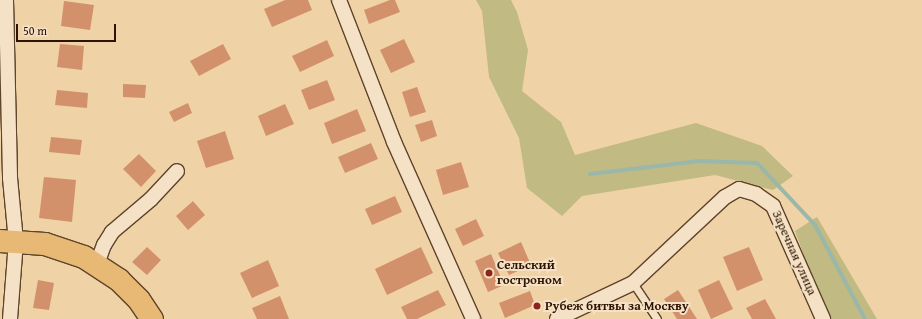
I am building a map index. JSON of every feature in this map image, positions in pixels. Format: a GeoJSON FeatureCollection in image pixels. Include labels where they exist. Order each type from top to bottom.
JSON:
{"type":"FeatureCollection","features":[{"type":"Feature","properties":{"kind":"main road"},"geometry":{"type":"LineString","coordinates":[[8,241],[58,248],[97,264],[130,290],[152,319]]}},
{"type":"Feature","properties":{"kind":"street"},"geometry":{"type":"LineString","coordinates":[[6,0],[10,178],[8,241],[10,319]]}},
{"type":"Feature","properties":{"kind":"street"},"geometry":{"type":"LineString","coordinates":[[339,0],[394,142],[473,319]]}},
{"type":"Feature","properties":{"kind":"street"},"geometry":{"type":"LineString","coordinates":[[97,264],[104,245],[112,232],[151,200],[177,171]]}},
{"type":"Feature","properties":{"kind":"street","name":"Заречная улица"},"geometry":{"type":"LineString","coordinates":[[633,283],[725,197],[739,189],[756,194],[774,206],[823,319]]}},
{"type":"Feature","properties":{"kind":"street"},"geometry":{"type":"LineString","coordinates":[[557,319],[633,283]]}},
{"type":"Feature","properties":{"kind":"lane"},"geometry":{"type":"LineString","coordinates":[[633,283],[657,319]]}},
{"type":"Feature","properties":{"kind":"shaded area"},"geometry":{"type":"Polygon","coordinates":[[[476,0],[511,0],[517,12],[528,50],[522,91],[561,122],[575,155],[696,123],[762,146],[793,176],[773,190],[715,175],[582,196],[562,216],[527,188],[519,138],[489,77],[482,11],[476,0]]]}},
{"type":"Feature","properties":{"kind":"shaded area"},"geometry":{"type":"Polygon","coordinates":[[[817,217],[877,319],[827,319],[795,231],[817,217]]]}},
{"type":"Feature","properties":{"kind":"building"},"geometry":{"type":"Polygon","coordinates":[[[285,0],[308,0],[312,10],[272,27],[264,9],[285,0]]]}},
{"type":"Feature","properties":{"kind":"building"},"geometry":{"type":"Polygon","coordinates":[[[390,0],[395,0],[400,12],[369,24],[364,10],[390,0]]]}},
{"type":"Feature","properties":{"kind":"building"},"geometry":{"type":"Polygon","coordinates":[[[64,1],[94,5],[90,30],[61,26],[64,1]]]}},
{"type":"Feature","properties":{"kind":"building"},"geometry":{"type":"Polygon","coordinates":[[[404,39],[415,62],[391,73],[380,50],[404,39]]]}},
{"type":"Feature","properties":{"kind":"building"},"geometry":{"type":"Polygon","coordinates":[[[327,40],[334,56],[300,72],[292,56],[327,40]]]}},
{"type":"Feature","properties":{"kind":"building"},"geometry":{"type":"Polygon","coordinates":[[[60,44],[84,46],[82,70],[57,67],[60,44]]]}},
{"type":"Feature","properties":{"kind":"building"},"geometry":{"type":"Polygon","coordinates":[[[223,44],[231,59],[199,76],[190,61],[223,44]]]}},
{"type":"Feature","properties":{"kind":"building"},"geometry":{"type":"Polygon","coordinates":[[[327,80],[335,100],[309,110],[301,90],[327,80]]]}},
{"type":"Feature","properties":{"kind":"building"},"geometry":{"type":"Polygon","coordinates":[[[123,84],[146,85],[145,98],[123,97],[123,84]]]}},
{"type":"Feature","properties":{"kind":"building"},"geometry":{"type":"Polygon","coordinates":[[[417,87],[426,112],[410,117],[402,92],[417,87]]]}},
{"type":"Feature","properties":{"kind":"building"},"geometry":{"type":"Polygon","coordinates":[[[57,90],[88,93],[87,108],[55,105],[57,90]]]}},
{"type":"Feature","properties":{"kind":"building"},"geometry":{"type":"Polygon","coordinates":[[[188,103],[192,113],[174,122],[169,112],[188,103]]]}},
{"type":"Feature","properties":{"kind":"building"},"geometry":{"type":"Polygon","coordinates":[[[285,104],[294,124],[266,136],[258,116],[285,104]]]}},
{"type":"Feature","properties":{"kind":"building"},"geometry":{"type":"Polygon","coordinates":[[[357,109],[366,131],[332,144],[324,123],[357,109]]]}},
{"type":"Feature","properties":{"kind":"building"},"geometry":{"type":"Polygon","coordinates":[[[432,120],[437,136],[421,142],[415,125],[432,120]]]}},
{"type":"Feature","properties":{"kind":"building"},"geometry":{"type":"Polygon","coordinates":[[[225,131],[234,159],[206,168],[197,141],[225,131]]]}},
{"type":"Feature","properties":{"kind":"building"},"geometry":{"type":"Polygon","coordinates":[[[51,137],[82,140],[80,155],[49,152],[51,137]]]}},
{"type":"Feature","properties":{"kind":"building"},"geometry":{"type":"Polygon","coordinates":[[[371,143],[378,159],[345,173],[338,157],[371,143]]]}},
{"type":"Feature","properties":{"kind":"building"},"geometry":{"type":"Polygon","coordinates":[[[139,154],[156,171],[141,187],[123,169],[139,154]]]}},
{"type":"Feature","properties":{"kind":"building"},"geometry":{"type":"Polygon","coordinates":[[[461,162],[469,187],[443,195],[436,170],[461,162]]]}},
{"type":"Feature","properties":{"kind":"building"},"geometry":{"type":"Polygon","coordinates":[[[44,177],[76,180],[72,222],[39,218],[44,177]]]}},
{"type":"Feature","properties":{"kind":"building"},"geometry":{"type":"Polygon","coordinates":[[[395,196],[402,212],[372,225],[365,209],[395,196]]]}},
{"type":"Feature","properties":{"kind":"building"},"geometry":{"type":"Polygon","coordinates":[[[193,201],[205,215],[188,230],[176,216],[193,201]]]}},
{"type":"Feature","properties":{"kind":"building"},"geometry":{"type":"Polygon","coordinates":[[[476,219],[484,236],[463,246],[455,229],[476,219]]]}},
{"type":"Feature","properties":{"kind":"building"},"geometry":{"type":"Polygon","coordinates":[[[521,242],[531,265],[509,275],[498,253],[521,242]]]}},
{"type":"Feature","properties":{"kind":"building"},"geometry":{"type":"Polygon","coordinates":[[[147,247],[161,260],[147,275],[132,262],[147,247]]]}},
{"type":"Feature","properties":{"kind":"building"},"geometry":{"type":"Polygon","coordinates":[[[421,247],[433,273],[387,295],[375,269],[421,247]]]}},
{"type":"Feature","properties":{"kind":"building"},"geometry":{"type":"Polygon","coordinates":[[[749,247],[763,280],[737,291],[723,257],[749,247]]]}},
{"type":"Feature","properties":{"kind":"building","name":"Сельский гостроном"},"geometry":{"type":"Polygon","coordinates":[[[491,254],[504,285],[488,292],[475,261],[491,254]]]}},
{"type":"Feature","properties":{"kind":"building"},"geometry":{"type":"Polygon","coordinates":[[[268,260],[279,286],[252,298],[240,273],[268,260]]]}},
{"type":"Feature","properties":{"kind":"building"},"geometry":{"type":"Polygon","coordinates":[[[38,280],[54,283],[49,310],[33,308],[38,280]]]}},
{"type":"Feature","properties":{"kind":"building"},"geometry":{"type":"Polygon","coordinates":[[[719,280],[733,309],[711,319],[698,290],[719,280]]]}},
{"type":"Feature","properties":{"kind":"building"},"geometry":{"type":"Polygon","coordinates":[[[438,290],[446,305],[417,319],[407,319],[401,307],[438,290]]]}},
{"type":"Feature","properties":{"kind":"building"},"geometry":{"type":"Polygon","coordinates":[[[678,290],[697,319],[677,319],[664,299],[678,290]]]}},
{"type":"Feature","properties":{"kind":"building"},"geometry":{"type":"Polygon","coordinates":[[[530,291],[535,305],[505,318],[499,303],[530,291]]]}},
{"type":"Feature","properties":{"kind":"building"},"geometry":{"type":"Polygon","coordinates":[[[280,296],[289,319],[257,319],[252,308],[280,296]]]}},
{"type":"Feature","properties":{"kind":"building"},"geometry":{"type":"Polygon","coordinates":[[[765,299],[776,319],[752,319],[746,308],[765,299]]]}},
{"type":"Feature","properties":{"kind":"waterway"},"geometry":{"type":"LineString","coordinates":[[590,174],[699,161],[757,163],[815,225],[865,319]]}},
{"type":"Feature","properties":{"kind":"place","name":"Сельский гостроном"},"geometry":{"type":"Point","coordinates":[489,273]}},
{"type":"Feature","properties":{"kind":"place","name":"Рубеж битвы за Москву"},"geometry":{"type":"Point","coordinates":[537,306]}}]}
